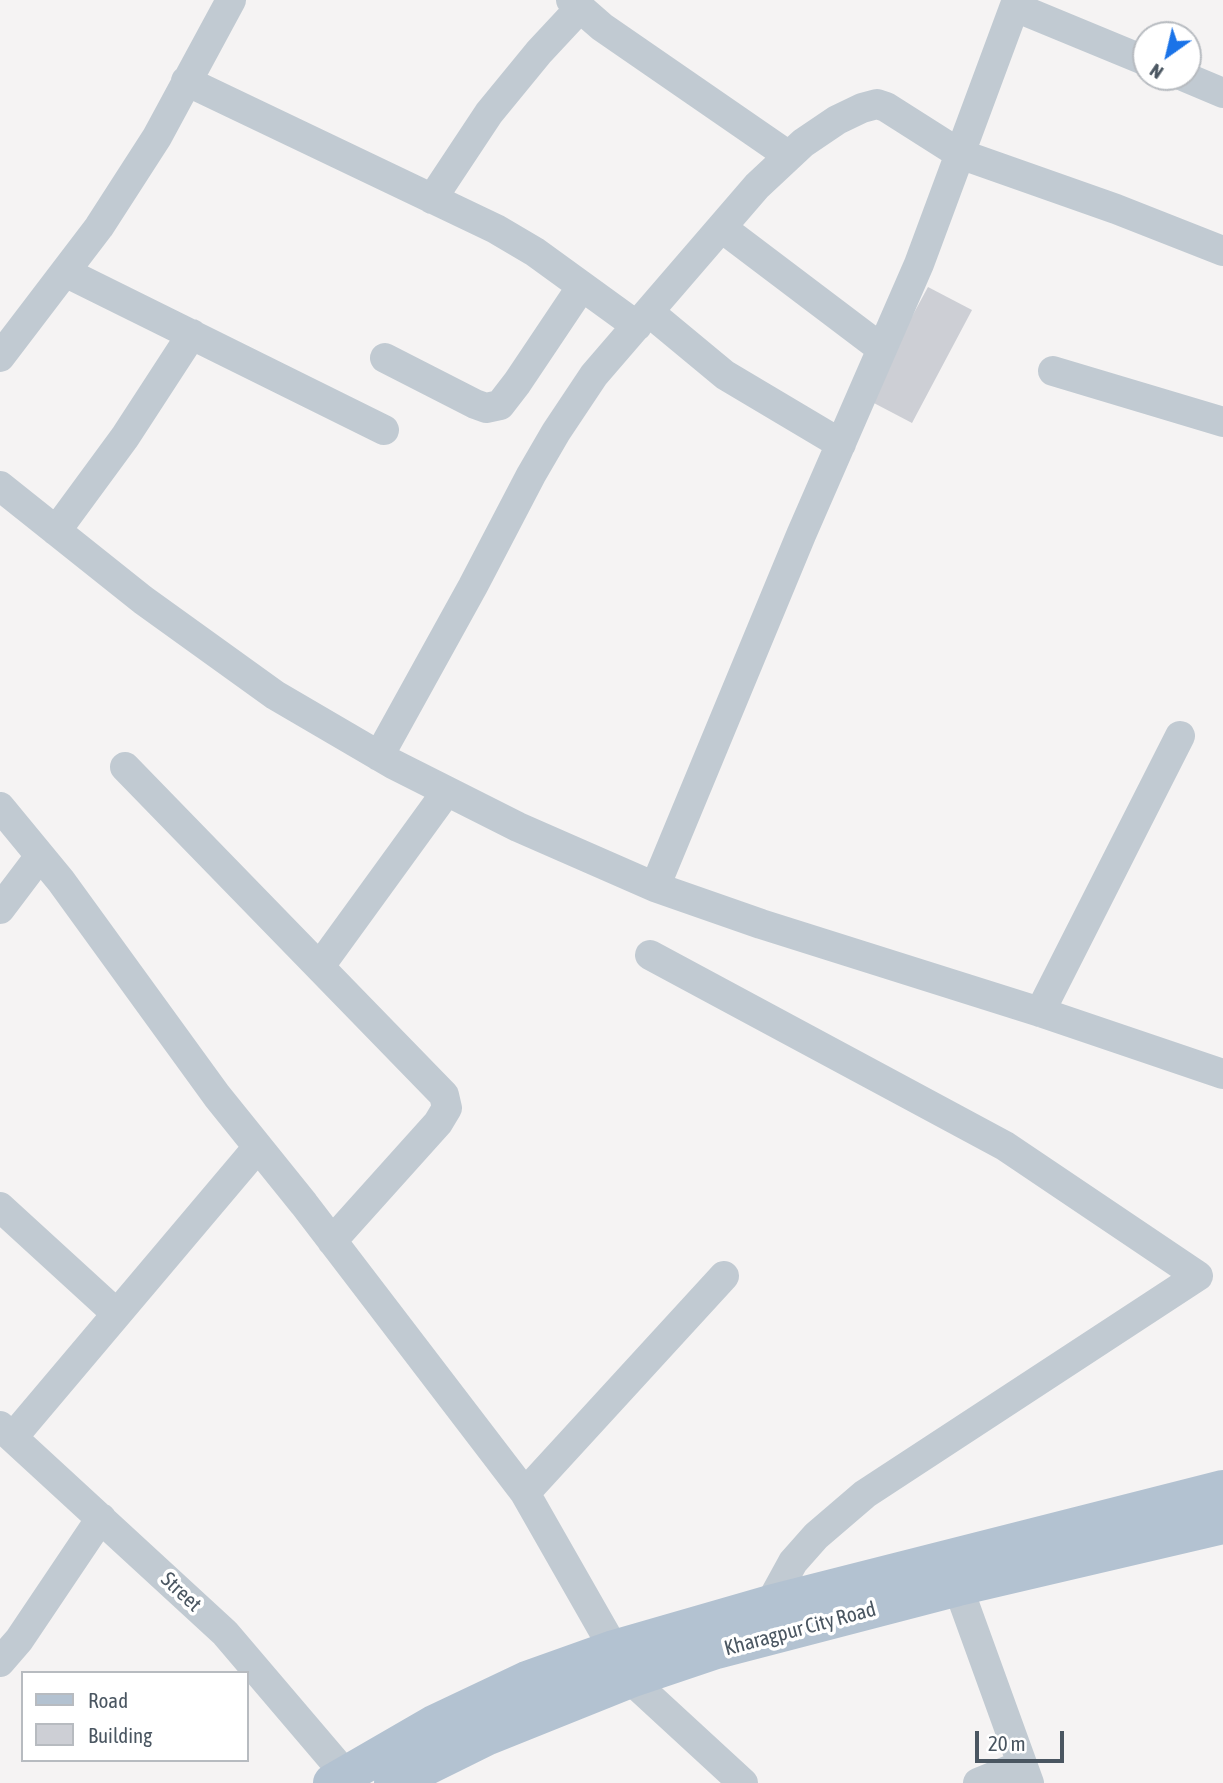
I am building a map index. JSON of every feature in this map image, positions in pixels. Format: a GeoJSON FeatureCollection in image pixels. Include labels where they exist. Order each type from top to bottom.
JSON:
{"type":"FeatureCollection","features":[{"type":"Feature","properties":{"kind":"main road"},"geometry":{"type":"LineString","coordinates":[[339,1779],[434,1724],[516,1685],[622,1664],[770,1604],[1223,1489]]}},
{"type":"Feature","properties":{"kind":"main road","name":"Kharagpur City Road"},"geometry":{"type":"LineString","coordinates":[[393,1783],[488,1736],[622,1664],[716,1650],[958,1587],[1223,1525]]}},
{"type":"Feature","properties":{"kind":"street"},"geometry":{"type":"LineString","coordinates":[[0,357],[99,228],[157,137],[231,0]]}},
{"type":"Feature","properties":{"kind":"street"},"geometry":{"type":"LineString","coordinates":[[432,199],[489,113],[576,4],[629,47],[789,156]]}},
{"type":"Feature","properties":{"kind":"street"},"geometry":{"type":"LineString","coordinates":[[654,887],[919,264],[1016,4],[1132,55]]}},
{"type":"Feature","properties":{"kind":"street"},"geometry":{"type":"LineString","coordinates":[[186,81],[516,240],[582,286],[643,319],[725,375],[841,444]]}},
{"type":"Feature","properties":{"kind":"street"},"geometry":{"type":"LineString","coordinates":[[1202,84],[1223,93]]}},
{"type":"Feature","properties":{"kind":"street"},"geometry":{"type":"LineString","coordinates":[[379,756],[543,454],[594,375],[757,186],[803,143],[837,120],[877,104],[886,107],[960,154],[1116,209],[1223,251]]}},
{"type":"Feature","properties":{"kind":"street"},"geometry":{"type":"LineString","coordinates":[[722,228],[882,349]]}},
{"type":"Feature","properties":{"kind":"street"},"geometry":{"type":"LineString","coordinates":[[65,272],[384,430]]}},
{"type":"Feature","properties":{"kind":"street"},"geometry":{"type":"LineString","coordinates":[[385,358],[475,404],[486,408],[500,405],[582,286]]}},
{"type":"Feature","properties":{"kind":"street"},"geometry":{"type":"LineString","coordinates":[[55,531],[125,437],[192,334]]}},
{"type":"Feature","properties":{"kind":"street"},"geometry":{"type":"LineString","coordinates":[[1053,371],[1223,422]]}},
{"type":"Feature","properties":{"kind":"street"},"geometry":{"type":"LineString","coordinates":[[0,486],[143,600],[275,695],[379,756],[518,827],[654,887],[761,925],[1040,1012],[1223,1074]]}},
{"type":"Feature","properties":{"kind":"street"},"geometry":{"type":"LineString","coordinates":[[1040,1012],[1180,736]]}},
{"type":"Feature","properties":{"kind":"street"},"geometry":{"type":"LineString","coordinates":[[125,767],[444,1095],[447,1108],[438,1123],[332,1241]]}},
{"type":"Feature","properties":{"kind":"street"},"geometry":{"type":"LineString","coordinates":[[320,966],[447,791]]}},
{"type":"Feature","properties":{"kind":"street"},"geometry":{"type":"LineString","coordinates":[[0,807],[40,856],[217,1096],[525,1493],[622,1664],[743,1783]]}},
{"type":"Feature","properties":{"kind":"street"},"geometry":{"type":"LineString","coordinates":[[0,909],[40,856]]}},
{"type":"Feature","properties":{"kind":"street"},"geometry":{"type":"LineString","coordinates":[[650,956],[1005,1146],[1198,1276],[865,1494],[816,1536],[793,1562],[770,1604]]}},
{"type":"Feature","properties":{"kind":"street"},"geometry":{"type":"LineString","coordinates":[[6,1431],[117,1314],[258,1147]]}},
{"type":"Feature","properties":{"kind":"street"},"geometry":{"type":"LineString","coordinates":[[0,1207],[117,1314]]}},
{"type":"Feature","properties":{"kind":"street"},"geometry":{"type":"LineString","coordinates":[[525,1493],[724,1276]]}},
{"type":"Feature","properties":{"kind":"street","name":"Street"},"geometry":{"type":"LineString","coordinates":[[6,1431],[225,1633],[339,1779]]}},
{"type":"Feature","properties":{"kind":"street"},"geometry":{"type":"LineString","coordinates":[[0,1662],[19,1640],[101,1518]]}},
{"type":"Feature","properties":{"kind":"street"},"geometry":{"type":"LineString","coordinates":[[958,1587],[1025,1774],[978,1783]]}},
{"type":"Feature","properties":{"kind":"building"},"geometry":{"type":"Polygon","coordinates":[[[928,287],[972,310],[912,423],[872,402],[876,383],[928,287]]]}}]}
